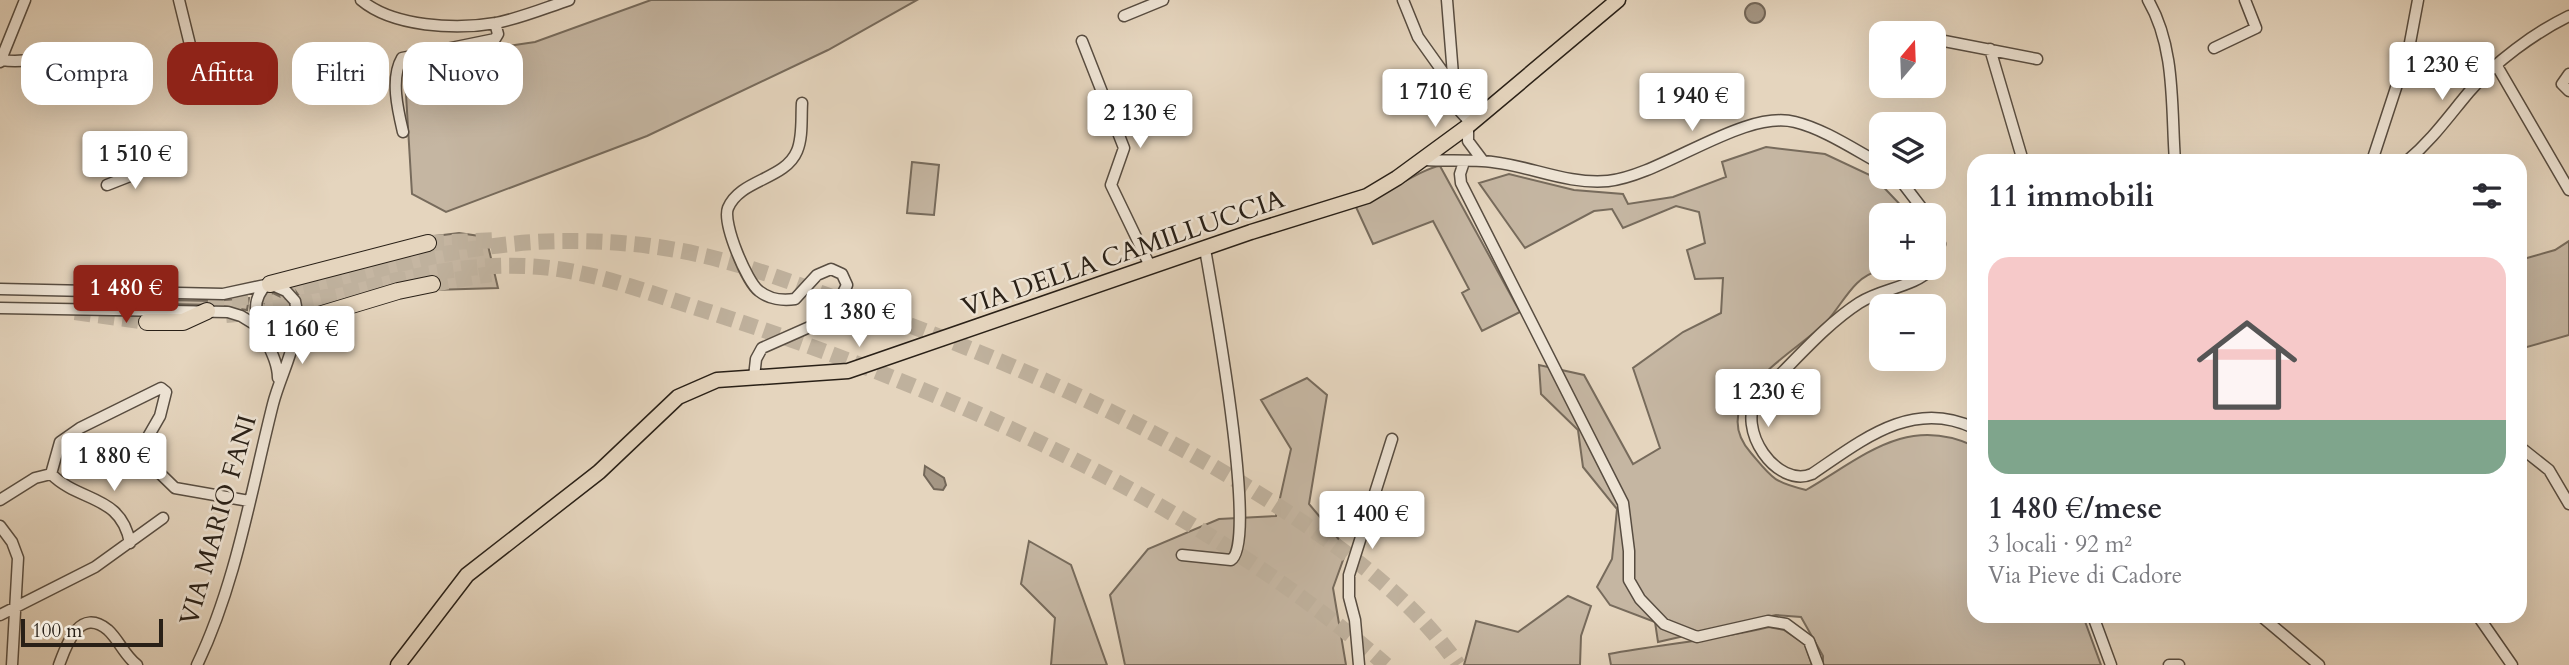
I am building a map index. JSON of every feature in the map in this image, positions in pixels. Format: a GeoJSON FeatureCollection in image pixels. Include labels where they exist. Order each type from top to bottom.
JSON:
{"type":"FeatureCollection","features":[{"type":"Feature","properties":{"kind":"highway"},"geometry":{"type":"LineString","coordinates":[[269,284],[428,243]]}},
{"type":"Feature","properties":{"kind":"highway"},"geometry":{"type":"LineString","coordinates":[[292,345],[312,317],[398,290],[432,284]]}},
{"type":"Feature","properties":{"kind":"highway"},"geometry":{"type":"LineString","coordinates":[[147,322],[183,322],[207,311]]}},
{"type":"Feature","properties":{"kind":"main road","name":"VIA DELLA CAMILLUCCIA"},"geometry":{"type":"LineString","coordinates":[[398,665],[467,575],[606,466],[669,405],[708,382],[848,371],[1205,249],[1358,200],[1424,160],[1470,125],[1618,0]]}},
{"type":"Feature","properties":{"kind":"street"},"geometry":{"type":"LineString","coordinates":[[21,61],[1,61],[25,0]]}},
{"type":"Feature","properties":{"kind":"street"},"geometry":{"type":"LineString","coordinates":[[179,0],[189,42]]}},
{"type":"Feature","properties":{"kind":"street"},"geometry":{"type":"LineString","coordinates":[[361,0],[383,14],[454,25],[495,23],[569,0]]}},
{"type":"Feature","properties":{"kind":"street"},"geometry":{"type":"LineString","coordinates":[[1124,16],[1163,0]]}},
{"type":"Feature","properties":{"kind":"street"},"geometry":{"type":"LineString","coordinates":[[1403,0],[1418,37],[1455,89]]}},
{"type":"Feature","properties":{"kind":"street"},"geometry":{"type":"LineString","coordinates":[[1447,0],[1458,108],[1470,125],[1468,141],[1483,161]]}},
{"type":"Feature","properties":{"kind":"street"},"geometry":{"type":"LineString","coordinates":[[2148,0],[2158,18],[2167,52],[2174,154]]}},
{"type":"Feature","properties":{"kind":"street"},"geometry":{"type":"LineString","coordinates":[[2214,48],[2256,28],[2245,0]]}},
{"type":"Feature","properties":{"kind":"street"},"geometry":{"type":"LineString","coordinates":[[2374,154],[2409,48],[2418,0]]}},
{"type":"Feature","properties":{"kind":"street"},"geometry":{"type":"LineString","coordinates":[[2419,154],[2469,92],[2497,66],[2569,16]]}},
{"type":"Feature","properties":{"kind":"street"},"geometry":{"type":"LineString","coordinates":[[403,132],[397,91],[397,72],[402,58],[495,39],[498,34],[495,23]]}},
{"type":"Feature","properties":{"kind":"street"},"geometry":{"type":"LineString","coordinates":[[1082,41],[1124,148],[1111,185],[1151,268]]}},
{"type":"Feature","properties":{"kind":"street"},"geometry":{"type":"LineString","coordinates":[[1946,41],[2037,59]]}},
{"type":"Feature","properties":{"kind":"street"},"geometry":{"type":"LineString","coordinates":[[1990,49],[2022,154]]}},
{"type":"Feature","properties":{"kind":"street"},"geometry":{"type":"LineString","coordinates":[[2497,66],[2569,190]]}},
{"type":"Feature","properties":{"kind":"street"},"geometry":{"type":"LineString","coordinates":[[2569,74],[2562,84],[2569,92]]}},
{"type":"Feature","properties":{"kind":"street"},"geometry":{"type":"LineString","coordinates":[[754,377],[756,359],[765,346],[814,325],[839,299],[847,285],[842,274],[831,269],[817,275],[795,299],[783,300],[763,294],[754,286],[728,229],[727,212],[735,198],[787,164],[796,154],[800,142],[802,103]]}},
{"type":"Feature","properties":{"kind":"street"},"geometry":{"type":"LineString","coordinates":[[1424,160],[1483,161],[1554,177],[1609,181],[1632,175],[1749,127],[1777,120],[1804,125],[1869,158]]}},
{"type":"Feature","properties":{"kind":"street"},"geometry":{"type":"LineString","coordinates":[[1464,162],[1460,174],[1461,183],[1623,502],[1629,551],[1629,580],[1640,599],[1664,624],[1693,636],[1715,635],[1768,621],[1786,624],[1809,641],[1818,665]]}},
{"type":"Feature","properties":{"kind":"street"},"geometry":{"type":"LineString","coordinates":[[107,185],[135,174],[139,167]]}},
{"type":"Feature","properties":{"kind":"street"},"geometry":{"type":"LineString","coordinates":[[1907,189],[1918,203]]}},
{"type":"Feature","properties":{"kind":"street"},"geometry":{"type":"LineString","coordinates":[[1182,555],[1231,561],[1237,555],[1240,544],[1241,496],[1205,249]]}},
{"type":"Feature","properties":{"kind":"street"},"geometry":{"type":"LineString","coordinates":[[1917,280],[1873,296],[1851,309],[1758,396],[1750,411],[1751,429],[1777,467],[1787,475],[1799,477],[1809,475],[1875,433],[1898,422],[1941,418],[1967,426]]}},
{"type":"Feature","properties":{"kind":"street"},"geometry":{"type":"LineString","coordinates":[[0,289],[218,294],[269,284]]}},
{"type":"Feature","properties":{"kind":"street"},"geometry":{"type":"LineString","coordinates":[[269,284],[256,305],[259,327],[278,365],[278,385]]}},
{"type":"Feature","properties":{"kind":"street","name":"VIA MARIO FANI"},"geometry":{"type":"LineString","coordinates":[[197,665],[226,592],[278,385],[292,345],[295,302],[289,293],[269,284]]}},
{"type":"Feature","properties":{"kind":"street"},"geometry":{"type":"LineString","coordinates":[[55,308],[56,291]]}},
{"type":"Feature","properties":{"kind":"street"},"geometry":{"type":"LineString","coordinates":[[0,307],[207,311],[235,314],[259,327]]}},
{"type":"Feature","properties":{"kind":"street"},"geometry":{"type":"LineString","coordinates":[[272,349],[279,355],[292,345]]}},
{"type":"Feature","properties":{"kind":"street"},"geometry":{"type":"LineString","coordinates":[[51,474],[60,442],[80,428],[161,388],[166,392],[165,401],[141,449],[141,455],[175,488],[249,502]]}},
{"type":"Feature","properties":{"kind":"street"},"geometry":{"type":"LineString","coordinates":[[1359,665],[1355,620],[1349,597],[1349,575],[1392,439]]}},
{"type":"Feature","properties":{"kind":"street"},"geometry":{"type":"LineString","coordinates":[[2527,453],[2549,470],[2569,504]]}},
{"type":"Feature","properties":{"kind":"street"},"geometry":{"type":"LineString","coordinates":[[0,500],[35,478],[51,474],[118,513],[126,524],[131,543]]}},
{"type":"Feature","properties":{"kind":"street"},"geometry":{"type":"LineString","coordinates":[[0,615],[95,568],[163,518]]}},
{"type":"Feature","properties":{"kind":"street"},"geometry":{"type":"LineString","coordinates":[[0,526],[12,542],[18,558],[12,665]]}},
{"type":"Feature","properties":{"kind":"street"},"geometry":{"type":"LineString","coordinates":[[2095,623],[2110,665]]}},
{"type":"Feature","properties":{"kind":"street"},"geometry":{"type":"LineString","coordinates":[[2269,623],[2319,665]]}},
{"type":"Feature","properties":{"kind":"street"},"geometry":{"type":"LineString","coordinates":[[2482,623],[2512,665]]}},
{"type":"Feature","properties":{"kind":"street"},"geometry":{"type":"LineString","coordinates":[[59,665],[71,633],[81,626],[93,625],[109,632],[137,665]]}},
{"type":"Feature","properties":{"kind":"street"},"geometry":{"type":"LineString","coordinates":[[2169,665],[2179,665]]}},
{"type":"Feature","properties":{"kind":"shaded area"},"geometry":{"type":"Polygon","coordinates":[[[651,0],[917,0],[828,50],[647,136],[446,212],[412,194],[407,105],[523,105],[523,44],[535,42],[651,0]]]}},
{"type":"Feature","properties":{"kind":"shaded area"},"geometry":{"type":"Polygon","coordinates":[[[1751,3],[1759,3],[1765,13],[1759,23],[1751,23],[1745,17],[1745,9],[1751,3]]]}},
{"type":"Feature","properties":{"kind":"shaded area"},"geometry":{"type":"Polygon","coordinates":[[[1766,147],[1825,154],[1869,175],[1869,189],[1885,189],[1899,203],[1869,203],[1869,275],[1855,285],[1826,322],[1776,363],[1746,396],[1738,414],[1739,433],[1751,453],[1774,478],[1806,490],[1866,454],[1906,437],[1950,437],[1967,443],[1967,623],[2086,623],[2101,665],[1823,665],[1823,656],[1801,617],[1776,615],[1658,642],[1655,622],[1610,605],[1597,587],[1612,559],[1617,509],[1583,467],[1578,430],[1541,394],[1539,365],[1584,375],[1633,464],[1660,448],[1633,368],[1683,332],[1721,313],[1723,278],[1695,279],[1687,250],[1705,243],[1699,212],[1676,206],[1623,228],[1612,209],[1594,211],[1525,248],[1479,183],[1509,174],[1574,190],[1623,194],[1628,204],[1673,197],[1726,177],[1722,162],[1766,147]]]}},
{"type":"Feature","properties":{"kind":"shaded area"},"geometry":{"type":"Polygon","coordinates":[[[912,162],[939,165],[934,215],[907,213],[912,162]]]}},
{"type":"Feature","properties":{"kind":"shaded area"},"geometry":{"type":"Polygon","coordinates":[[[1440,166],[1520,312],[1482,331],[1462,293],[1469,289],[1433,221],[1373,244],[1356,207],[1440,166]]]}},
{"type":"Feature","properties":{"kind":"shaded area"},"geometry":{"type":"Polygon","coordinates":[[[459,233],[486,237],[498,288],[432,290],[303,315],[302,300],[292,286],[427,237],[459,233]]]}},
{"type":"Feature","properties":{"kind":"shaded area"},"geometry":{"type":"Polygon","coordinates":[[[2569,241],[2569,335],[2527,347],[2527,258],[2555,250],[2569,241]]]}},
{"type":"Feature","properties":{"kind":"shaded area"},"geometry":{"type":"Polygon","coordinates":[[[273,293],[285,299],[291,311],[282,347],[262,312],[265,298],[273,293]]]}},
{"type":"Feature","properties":{"kind":"shaded area"},"geometry":{"type":"Polygon","coordinates":[[[78,298],[213,301],[249,298],[247,310],[216,305],[79,302],[78,298]]]}},
{"type":"Feature","properties":{"kind":"shaded area"},"geometry":{"type":"Polygon","coordinates":[[[1307,378],[1327,395],[1309,504],[1347,549],[1333,588],[1346,665],[1125,665],[1110,595],[1148,549],[1219,519],[1276,516],[1291,449],[1261,400],[1307,378]]]}},
{"type":"Feature","properties":{"kind":"shaded area"},"geometry":{"type":"Polygon","coordinates":[[[925,466],[944,478],[946,485],[943,490],[934,489],[924,475],[925,466]]]}},
{"type":"Feature","properties":{"kind":"shaded area"},"geometry":{"type":"Polygon","coordinates":[[[1029,541],[1071,565],[1107,665],[1051,665],[1055,618],[1021,584],[1029,541]]]}},
{"type":"Feature","properties":{"kind":"shaded area"},"geometry":{"type":"Polygon","coordinates":[[[1568,596],[1591,606],[1581,636],[1580,665],[1464,665],[1476,621],[1518,632],[1568,596]]]}},
{"type":"Feature","properties":{"kind":"shaded area"},"geometry":{"type":"Polygon","coordinates":[[[1769,627],[1784,630],[1805,644],[1812,665],[1611,665],[1609,654],[1769,627]]]}},
{"type":"Feature","properties":{"kind":"tunnel"},"geometry":{"type":"LineString","coordinates":[[428,243],[497,240]]}},
{"type":"Feature","properties":{"kind":"tunnel"},"geometry":{"type":"LineString","coordinates":[[208,298],[282,292],[444,254],[548,241],[654,246],[746,267],[926,332],[1041,379],[1098,405],[1207,463],[1312,529],[1372,574],[1410,608],[1458,665]]}},
{"type":"Feature","properties":{"kind":"tunnel"},"geometry":{"type":"LineString","coordinates":[[226,315],[302,303],[411,277],[486,267],[525,266],[571,271],[638,289],[793,340],[883,374],[974,412],[1063,454],[1150,500],[1233,551],[1312,606],[1386,665]]}},
{"type":"Feature","properties":{"kind":"tunnel"},"geometry":{"type":"LineString","coordinates":[[432,284],[491,274]]}},
{"type":"Feature","properties":{"kind":"tunnel"},"geometry":{"type":"LineString","coordinates":[[75,312],[147,322]]}}]}
